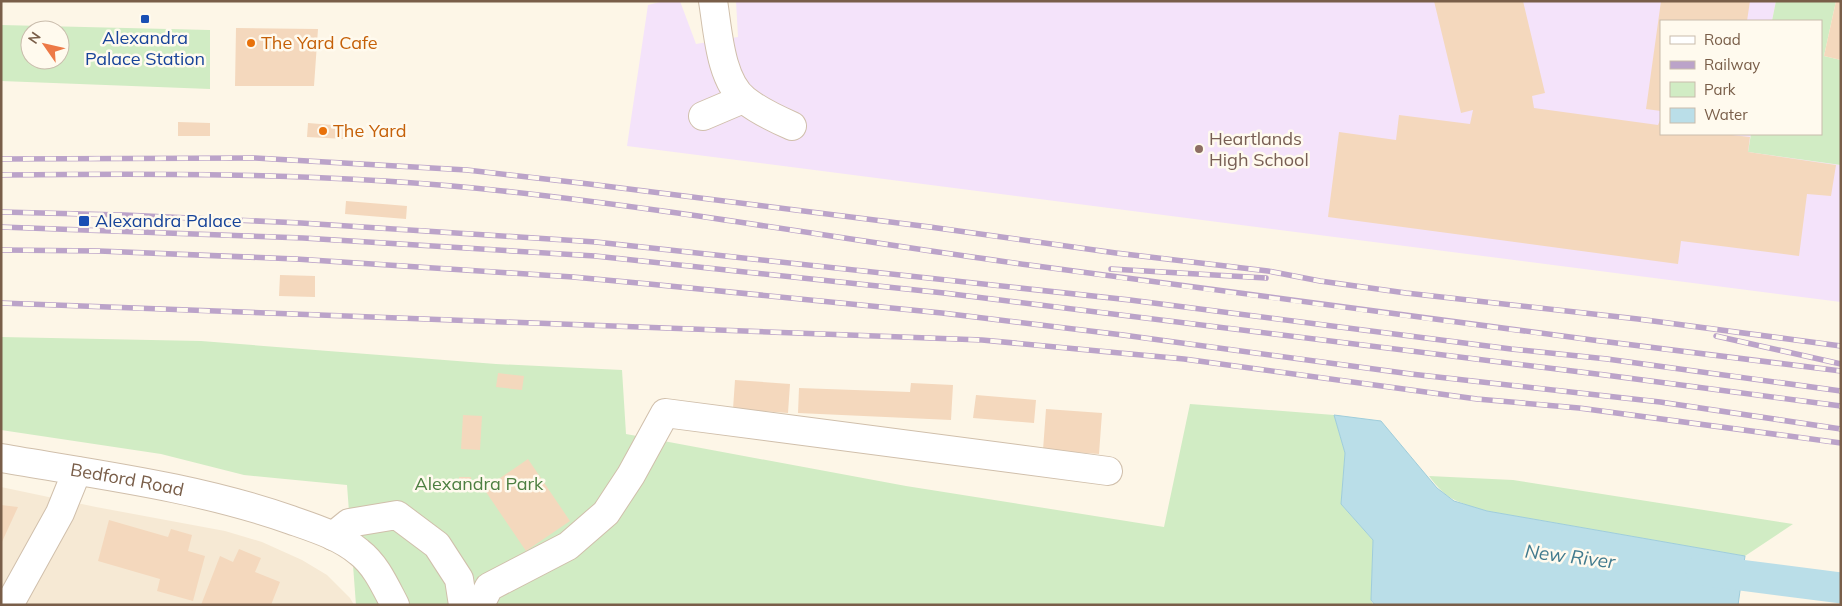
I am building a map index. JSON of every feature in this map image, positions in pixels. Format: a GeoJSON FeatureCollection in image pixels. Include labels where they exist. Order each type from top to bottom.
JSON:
{"type":"FeatureCollection","features":[{"type":"Feature","properties":{"kind":"street"},"geometry":{"type":"LineString","coordinates":[[713,1],[719,39],[730,80],[743,99],[773,118],[792,126]]}},
{"type":"Feature","properties":{"kind":"street"},"geometry":{"type":"LineString","coordinates":[[703,116],[743,99]]}},
{"type":"Feature","properties":{"kind":"street"},"geometry":{"type":"LineString","coordinates":[[480,605],[489,587],[568,546],[606,512],[632,475],[665,413],[1108,471]]}},
{"type":"Feature","properties":{"kind":"street","name":"Bedford Road"},"geometry":{"type":"LineString","coordinates":[[1,458],[173,488],[250,506],[334,536],[360,552],[380,575],[395,605]]}},
{"type":"Feature","properties":{"kind":"street"},"geometry":{"type":"LineString","coordinates":[[9,605],[60,513],[77,471]]}},
{"type":"Feature","properties":{"kind":"street"},"geometry":{"type":"LineString","coordinates":[[334,536],[349,523],[397,515],[438,545],[458,579],[463,605]]}},
{"type":"Feature","properties":{"kind":"shaded area","name":"Heartlands High School"},"geometry":{"type":"Polygon","coordinates":[[[664,1],[680,1],[696,44],[738,37],[736,1],[1776,1],[1772,20],[1660,20],[1660,135],[1751,135],[1748,152],[1841,165],[1841,302],[627,146],[648,5],[664,1]]]}},
{"type":"Feature","properties":{"kind":"shaded area"},"geometry":{"type":"Polygon","coordinates":[[[1,487],[225,531],[262,542],[302,560],[327,575],[350,598],[354,605],[1,605],[1,487]]]}},
{"type":"Feature","properties":{"kind":"green space"},"geometry":{"type":"Polygon","coordinates":[[[1776,1],[1836,1],[1824,56],[1841,60],[1841,165],[1748,152],[1751,135],[1822,135],[1822,20],[1772,20],[1776,1]]]}},
{"type":"Feature","properties":{"kind":"green space"},"geometry":{"type":"Polygon","coordinates":[[[1,25],[20,25],[20,70],[70,70],[70,27],[210,30],[210,89],[1,81],[1,25]]]}},
{"type":"Feature","properties":{"kind":"green space","name":"Alexandra Park"},"geometry":{"type":"Polygon","coordinates":[[[1,337],[201,341],[496,364],[622,370],[626,434],[906,486],[1164,527],[1190,404],[1334,415],[1345,453],[1341,504],[1373,540],[1371,600],[1373,605],[356,605],[347,485],[244,475],[161,454],[1,430],[1,337]]]}},
{"type":"Feature","properties":{"kind":"green space"},"geometry":{"type":"Polygon","coordinates":[[[1429,476],[1513,480],[1793,524],[1745,556],[1487,511],[1454,500],[1442,491],[1429,476]]]}},
{"type":"Feature","properties":{"kind":"water"},"geometry":{"type":"Polygon","coordinates":[[[1334,415],[1381,421],[1437,488],[1454,501],[1487,511],[1745,556],[1738,605],[1375,605],[1371,600],[1373,540],[1341,504],[1345,453],[1334,415]]]}},
{"type":"Feature","properties":{"kind":"building"},"geometry":{"type":"Polygon","coordinates":[[[1434,1],[1523,1],[1545,93],[1532,96],[1534,108],[1658,125],[1660,120],[1660,135],[1732,135],[1750,137],[1748,152],[1836,165],[1831,196],[1807,194],[1799,256],[1681,241],[1678,264],[1328,217],[1339,132],[1396,140],[1399,115],[1470,124],[1473,110],[1461,113],[1434,1]]]}},
{"type":"Feature","properties":{"kind":"building"},"geometry":{"type":"Polygon","coordinates":[[[1661,1],[1750,1],[1747,20],[1660,20],[1660,111],[1646,109],[1661,1]]]}},
{"type":"Feature","properties":{"kind":"building"},"geometry":{"type":"Polygon","coordinates":[[[1836,1],[1841,1],[1841,60],[1824,56],[1836,1]]]}},
{"type":"Feature","properties":{"kind":"building"},"geometry":{"type":"Polygon","coordinates":[[[236,28],[318,29],[314,86],[235,86],[236,28]]]}},
{"type":"Feature","properties":{"kind":"building"},"geometry":{"type":"Polygon","coordinates":[[[178,122],[210,123],[210,136],[178,136],[178,122]]]}},
{"type":"Feature","properties":{"kind":"building"},"geometry":{"type":"Polygon","coordinates":[[[308,123],[345,126],[345,139],[307,137],[308,123]]]}},
{"type":"Feature","properties":{"kind":"building"},"geometry":{"type":"Polygon","coordinates":[[[346,201],[407,206],[406,219],[345,214],[346,201]]]}},
{"type":"Feature","properties":{"kind":"building"},"geometry":{"type":"Polygon","coordinates":[[[280,275],[315,276],[315,297],[279,296],[280,275]]]}},
{"type":"Feature","properties":{"kind":"building"},"geometry":{"type":"Polygon","coordinates":[[[498,373],[524,376],[522,390],[496,387],[498,373]]]}},
{"type":"Feature","properties":{"kind":"building"},"geometry":{"type":"Polygon","coordinates":[[[735,380],[790,384],[788,413],[733,409],[735,380]]]}},
{"type":"Feature","properties":{"kind":"building"},"geometry":{"type":"Polygon","coordinates":[[[911,383],[953,385],[951,420],[798,413],[799,388],[910,392],[911,383]]]}},
{"type":"Feature","properties":{"kind":"building"},"geometry":{"type":"Polygon","coordinates":[[[976,395],[1036,400],[1034,423],[973,418],[976,395]]]}},
{"type":"Feature","properties":{"kind":"building"},"geometry":{"type":"Polygon","coordinates":[[[1046,409],[1102,413],[1099,454],[1043,450],[1046,409]]]}},
{"type":"Feature","properties":{"kind":"building"},"geometry":{"type":"Polygon","coordinates":[[[463,415],[482,416],[480,450],[461,449],[463,415]]]}},
{"type":"Feature","properties":{"kind":"building"},"geometry":{"type":"Polygon","coordinates":[[[528,459],[570,521],[526,551],[484,489],[528,459]]]}},
{"type":"Feature","properties":{"kind":"building"},"geometry":{"type":"Polygon","coordinates":[[[459,477],[471,477],[470,488],[459,487],[459,477]]]}},
{"type":"Feature","properties":{"kind":"building"},"geometry":{"type":"Polygon","coordinates":[[[1,505],[18,507],[1,544],[1,505]]]}},
{"type":"Feature","properties":{"kind":"building"},"geometry":{"type":"Polygon","coordinates":[[[109,520],[168,537],[171,529],[192,535],[188,551],[205,556],[193,601],[157,591],[160,579],[98,561],[109,520]]]}},
{"type":"Feature","properties":{"kind":"building"},"geometry":{"type":"Polygon","coordinates":[[[239,549],[261,558],[255,572],[280,582],[271,605],[201,605],[220,556],[233,562],[239,549]]]}},
{"type":"Feature","properties":{"kind":"waterway","name":"New River"},"geometry":{"type":"LineString","coordinates":[[1701,570],[1841,588]]}},
{"type":"Feature","properties":{"kind":"railway"},"geometry":{"type":"LineString","coordinates":[[1,159],[255,158],[467,170],[1268,271],[1320,281],[1406,293],[1638,319],[1841,346]]}},
{"type":"Feature","properties":{"kind":"railway"},"geometry":{"type":"LineString","coordinates":[[1,175],[189,174],[315,178],[441,185],[503,191],[635,207],[963,256],[1232,293],[1841,371]]}},
{"type":"Feature","properties":{"kind":"railway"},"geometry":{"type":"LineString","coordinates":[[1,212],[124,215],[301,223],[596,242],[1130,300],[1511,349],[1607,359],[1841,391]]}},
{"type":"Feature","properties":{"kind":"railway"},"geometry":{"type":"LineString","coordinates":[[1,227],[303,238],[595,256],[944,293],[1841,406]]}},
{"type":"Feature","properties":{"kind":"railway"},"geometry":{"type":"LineString","coordinates":[[1,250],[99,251],[296,259],[573,277],[649,284],[942,313],[1123,335],[1411,374],[1660,402],[1841,429]]}},
{"type":"Feature","properties":{"kind":"railway"},"geometry":{"type":"LineString","coordinates":[[1111,269],[1266,278]]}},
{"type":"Feature","properties":{"kind":"railway"},"geometry":{"type":"LineString","coordinates":[[1,303],[982,340],[1184,359],[1477,399],[1579,408],[1841,443]]}},
{"type":"Feature","properties":{"kind":"railway"},"geometry":{"type":"LineString","coordinates":[[1716,336],[1841,364]]}},
{"type":"Feature","properties":{"kind":"place","name":"Alexandra Palace Station"},"geometry":{"type":"Point","coordinates":[145,19]}},
{"type":"Feature","properties":{"kind":"place","name":"The Yard Cafe"},"geometry":{"type":"Point","coordinates":[251,43]}},
{"type":"Feature","properties":{"kind":"place","name":"The Yard"},"geometry":{"type":"Point","coordinates":[323,131]}},
{"type":"Feature","properties":{"kind":"place","name":"Heartlands High School"},"geometry":{"type":"Point","coordinates":[1199,149]}},
{"type":"Feature","properties":{"kind":"place","name":"Alexandra Palace"},"geometry":{"type":"Point","coordinates":[84,221]}}]}
